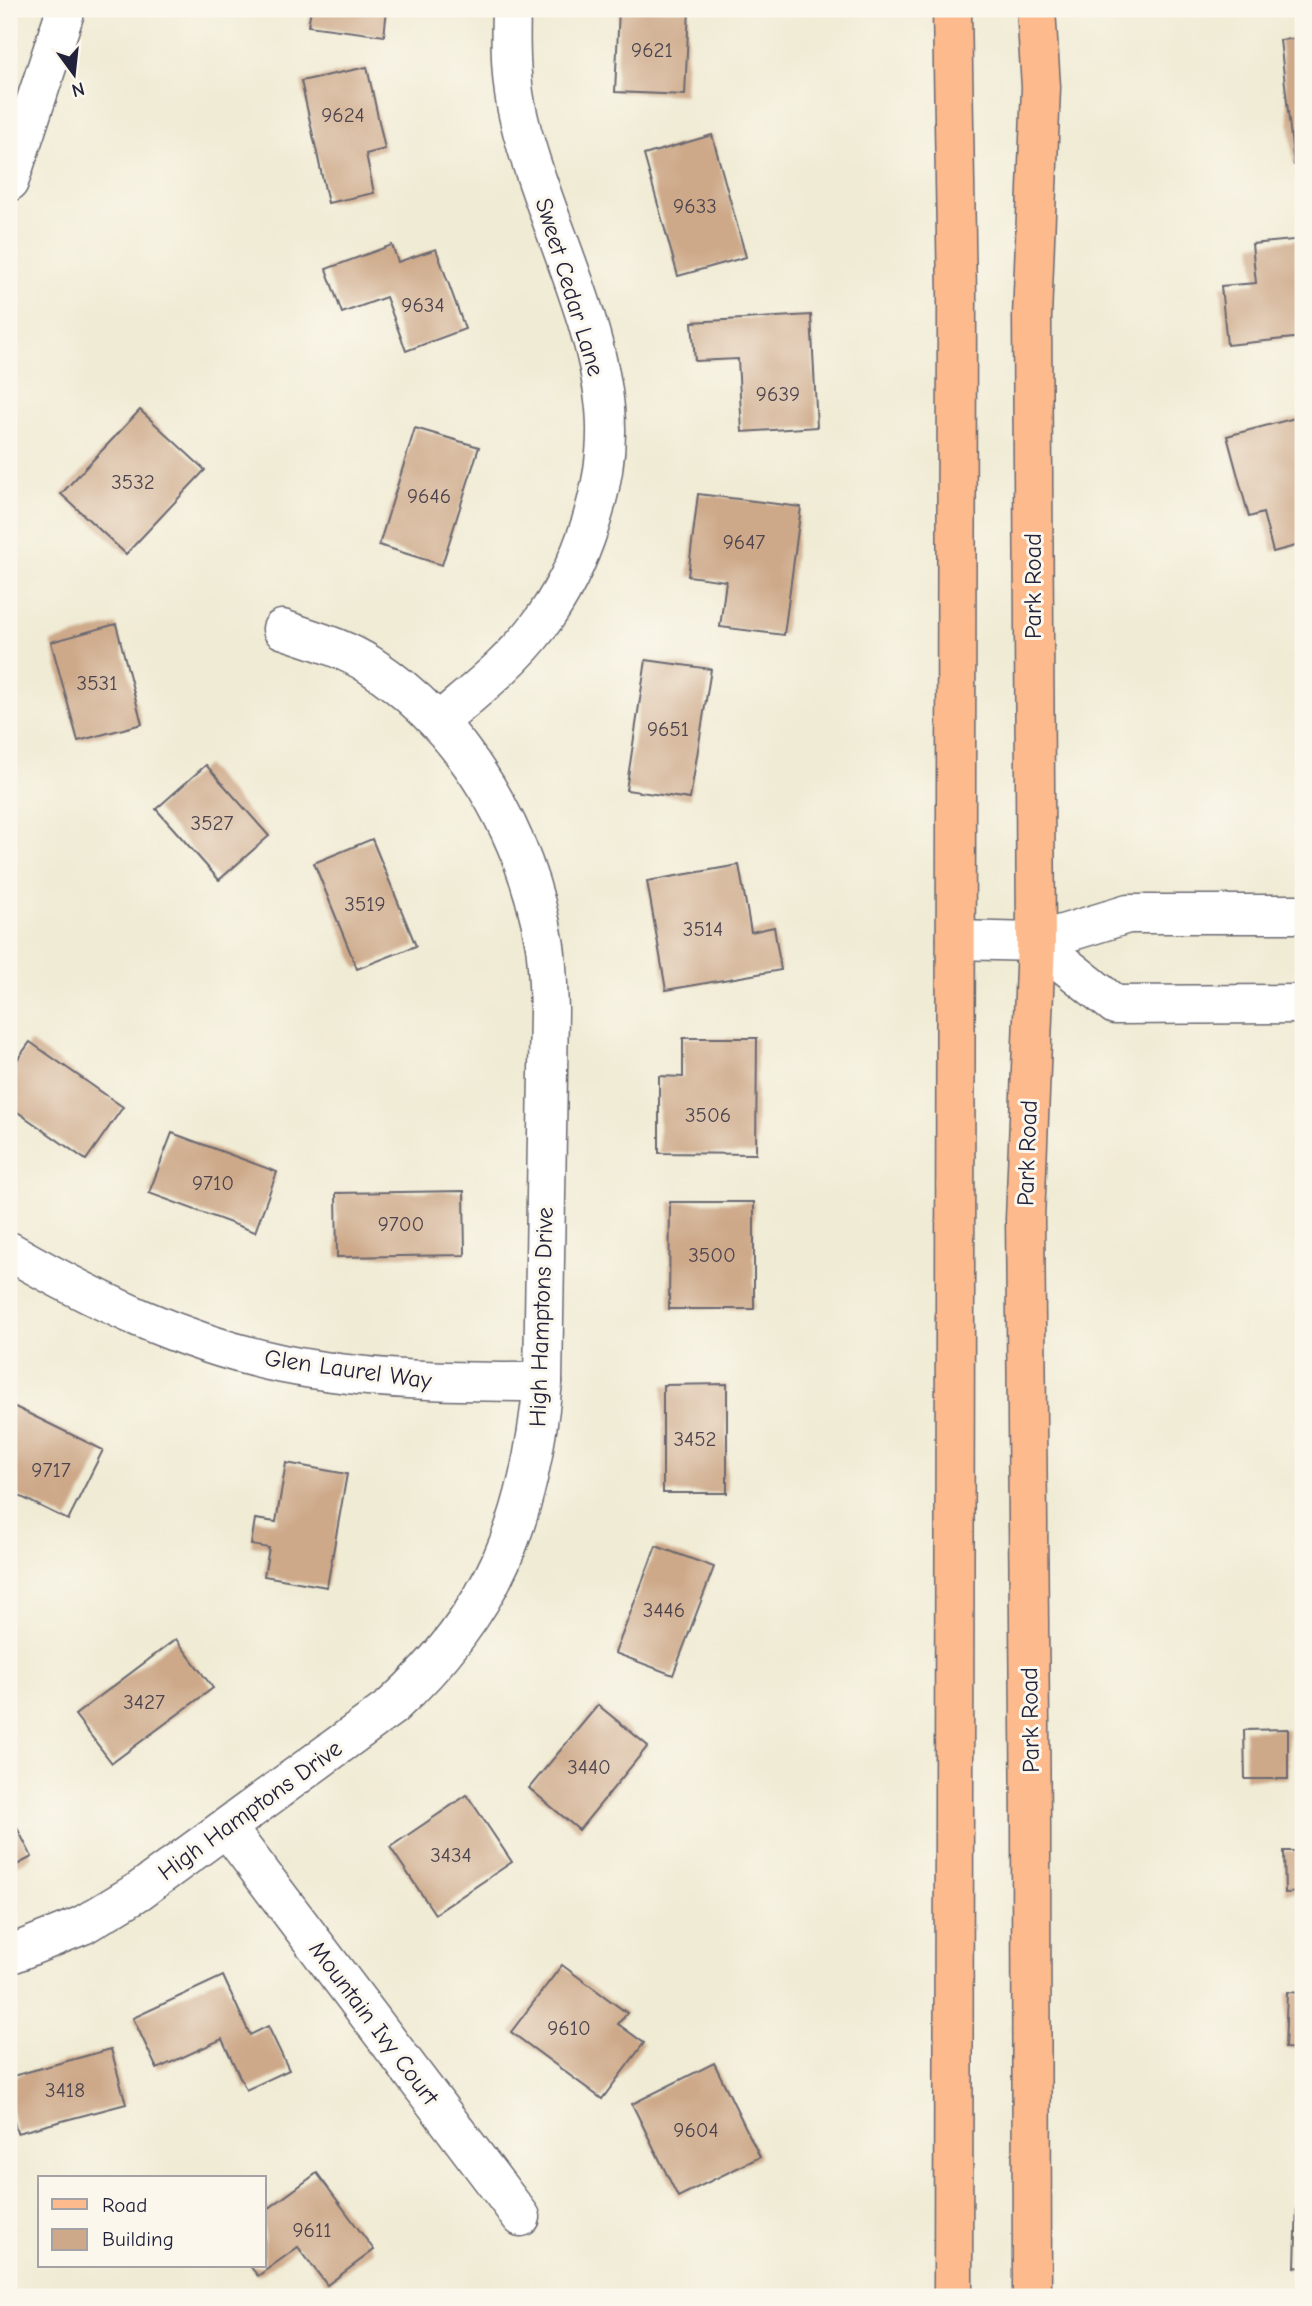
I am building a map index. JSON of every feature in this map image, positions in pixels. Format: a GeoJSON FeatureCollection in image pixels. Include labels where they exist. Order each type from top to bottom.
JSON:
{"type":"FeatureCollection","features":[{"type":"Feature","properties":{"kind":"main road"},"geometry":{"type":"LineString","coordinates":[[952,9],[957,295],[953,2297]]}},
{"type":"Feature","properties":{"kind":"main road","name":"Park Road"},"geometry":{"type":"LineString","coordinates":[[1031,2297],[1031,1823],[1024,1219],[1036,942],[1032,317],[1041,87],[1036,9]]}},
{"type":"Feature","properties":{"kind":"street"},"geometry":{"type":"LineString","coordinates":[[9,182],[23,89],[66,9]]}},
{"type":"Feature","properties":{"kind":"street","name":"Sweet Cedar Lane"},"geometry":{"type":"LineString","coordinates":[[439,722],[519,650],[540,625],[575,567],[592,523],[602,475],[606,410],[597,363],[518,118],[510,54],[511,9]]}},
{"type":"Feature","properties":{"kind":"street","name":"High Hamptons Drive"},"geometry":{"type":"LineString","coordinates":[[9,1955],[83,1925],[139,1891],[391,1707],[448,1649],[491,1583],[519,1519],[537,1437],[543,1382],[549,1010],[545,948],[537,911],[513,838],[474,767],[439,722],[370,665],[338,649],[282,629]]}},
{"type":"Feature","properties":{"kind":"street"},"geometry":{"type":"LineString","coordinates":[[956,940],[1036,942],[1128,914],[1303,914]]}},
{"type":"Feature","properties":{"kind":"street"},"geometry":{"type":"LineString","coordinates":[[1036,942],[1115,1005],[1303,1004]]}},
{"type":"Feature","properties":{"kind":"street","name":"Glen Laurel Way"},"geometry":{"type":"LineString","coordinates":[[9,1251],[80,1292],[178,1334],[281,1364],[323,1371],[447,1382],[543,1382]]}},
{"type":"Feature","properties":{"kind":"street","name":"Mountain Ivy Court"},"geometry":{"type":"LineString","coordinates":[[227,1828],[521,2217]]}},
{"type":"Feature","properties":{"kind":"building"},"geometry":{"type":"Polygon","coordinates":[[[311,9],[387,9],[384,36],[308,26],[311,9]]]}},
{"type":"Feature","properties":{"kind":"building"},"geometry":{"type":"Polygon","coordinates":[[[619,9],[689,9],[685,95],[615,92],[619,9]]]}},
{"type":"Feature","properties":{"kind":"building"},"geometry":{"type":"Polygon","coordinates":[[[1303,38],[1303,164],[1294,165],[1280,40],[1303,38]]]}},
{"type":"Feature","properties":{"kind":"building"},"geometry":{"type":"Polygon","coordinates":[[[367,67],[385,149],[366,154],[374,193],[328,203],[301,81],[367,67]]]}},
{"type":"Feature","properties":{"kind":"building"},"geometry":{"type":"Polygon","coordinates":[[[712,135],[746,257],[678,276],[644,155],[712,135]]]}},
{"type":"Feature","properties":{"kind":"building"},"geometry":{"type":"Polygon","coordinates":[[[1303,239],[1303,337],[1227,345],[1221,286],[1256,283],[1252,244],[1303,239]]]}},
{"type":"Feature","properties":{"kind":"building"},"geometry":{"type":"Polygon","coordinates":[[[392,245],[398,262],[436,249],[465,329],[406,351],[386,297],[342,313],[326,269],[392,245]]]}},
{"type":"Feature","properties":{"kind":"building"},"geometry":{"type":"Polygon","coordinates":[[[811,315],[817,427],[742,432],[738,359],[695,361],[692,322],[811,315]]]}},
{"type":"Feature","properties":{"kind":"building"},"geometry":{"type":"Polygon","coordinates":[[[140,410],[205,470],[126,554],[61,494],[140,410]]]}},
{"type":"Feature","properties":{"kind":"building"},"geometry":{"type":"Polygon","coordinates":[[[1299,417],[1303,431],[1303,544],[1273,552],[1263,513],[1249,517],[1227,436],[1299,417]]]}},
{"type":"Feature","properties":{"kind":"building"},"geometry":{"type":"Polygon","coordinates":[[[415,428],[479,447],[442,565],[379,545],[415,428]]]}},
{"type":"Feature","properties":{"kind":"building"},"geometry":{"type":"Polygon","coordinates":[[[698,494],[801,507],[784,635],[720,627],[726,581],[688,576],[698,494]]]}},
{"type":"Feature","properties":{"kind":"building"},"geometry":{"type":"Polygon","coordinates":[[[116,624],[142,724],[78,741],[51,642],[116,624]]]}},
{"type":"Feature","properties":{"kind":"building"},"geometry":{"type":"Polygon","coordinates":[[[646,660],[711,669],[690,799],[626,790],[646,660]]]}},
{"type":"Feature","properties":{"kind":"building"},"geometry":{"type":"Polygon","coordinates":[[[206,765],[269,836],[219,880],[156,809],[206,765]]]}},
{"type":"Feature","properties":{"kind":"building"},"geometry":{"type":"Polygon","coordinates":[[[372,839],[416,946],[357,969],[314,863],[372,839]]]}},
{"type":"Feature","properties":{"kind":"building"},"geometry":{"type":"Polygon","coordinates":[[[739,865],[751,932],[774,927],[781,970],[666,990],[647,881],[739,865]]]}},
{"type":"Feature","properties":{"kind":"building"},"geometry":{"type":"Polygon","coordinates":[[[683,1038],[757,1038],[756,1154],[659,1153],[659,1076],[683,1077],[683,1038]]]}},
{"type":"Feature","properties":{"kind":"building"},"geometry":{"type":"Polygon","coordinates":[[[30,1042],[123,1107],[86,1160],[9,1106],[9,1071],[30,1042]]]}},
{"type":"Feature","properties":{"kind":"building"},"geometry":{"type":"Polygon","coordinates":[[[172,1133],[277,1172],[255,1232],[149,1193],[172,1133]]]}},
{"type":"Feature","properties":{"kind":"building"},"geometry":{"type":"Polygon","coordinates":[[[464,1191],[465,1255],[337,1257],[336,1193],[464,1191]]]}},
{"type":"Feature","properties":{"kind":"building"},"geometry":{"type":"Polygon","coordinates":[[[670,1202],[754,1202],[754,1309],[669,1309],[670,1202]]]}},
{"type":"Feature","properties":{"kind":"building"},"geometry":{"type":"Polygon","coordinates":[[[727,1384],[727,1493],[663,1493],[663,1385],[727,1384]]]}},
{"type":"Feature","properties":{"kind":"building"},"geometry":{"type":"Polygon","coordinates":[[[9,1404],[103,1450],[68,1520],[9,1491],[9,1404]]]}},
{"type":"Feature","properties":{"kind":"building"},"geometry":{"type":"Polygon","coordinates":[[[286,1463],[347,1474],[327,1587],[264,1576],[269,1548],[251,1545],[255,1519],[276,1522],[286,1463]]]}},
{"type":"Feature","properties":{"kind":"building"},"geometry":{"type":"Polygon","coordinates":[[[656,1546],[714,1567],[673,1675],[615,1653],[656,1546]]]}},
{"type":"Feature","properties":{"kind":"building"},"geometry":{"type":"Polygon","coordinates":[[[176,1639],[213,1688],[112,1763],[75,1715],[176,1639]]]}},
{"type":"Feature","properties":{"kind":"building"},"geometry":{"type":"Polygon","coordinates":[[[598,1705],[648,1746],[579,1830],[529,1788],[598,1705]]]}},
{"type":"Feature","properties":{"kind":"building"},"geometry":{"type":"Polygon","coordinates":[[[1288,1729],[1288,1779],[1245,1779],[1244,1730],[1288,1729]]]}},
{"type":"Feature","properties":{"kind":"building"},"geometry":{"type":"Polygon","coordinates":[[[467,1795],[512,1862],[435,1914],[390,1847],[467,1795]]]}},
{"type":"Feature","properties":{"kind":"building"},"geometry":{"type":"Polygon","coordinates":[[[9,1812],[32,1857],[9,1869],[9,1812]]]}},
{"type":"Feature","properties":{"kind":"building"},"geometry":{"type":"Polygon","coordinates":[[[1284,1851],[1303,1851],[1303,1892],[1285,1893],[1284,1851]]]}},
{"type":"Feature","properties":{"kind":"building"},"geometry":{"type":"Polygon","coordinates":[[[562,1965],[627,2013],[618,2024],[644,2043],[602,2099],[511,2032],[562,1965]]]}},
{"type":"Feature","properties":{"kind":"building"},"geometry":{"type":"Polygon","coordinates":[[[223,1976],[250,2035],[268,2026],[289,2070],[246,2090],[222,2039],[157,2069],[133,2018],[223,1976]]]}},
{"type":"Feature","properties":{"kind":"building"},"geometry":{"type":"Polygon","coordinates":[[[1287,1992],[1303,1993],[1303,2049],[1285,2048],[1287,1992]]]}},
{"type":"Feature","properties":{"kind":"building"},"geometry":{"type":"Polygon","coordinates":[[[111,2049],[126,2104],[17,2133],[9,2102],[9,2077],[111,2049]]]}},
{"type":"Feature","properties":{"kind":"building"},"geometry":{"type":"Polygon","coordinates":[[[714,2063],[760,2157],[678,2197],[632,2104],[714,2063]]]}},
{"type":"Feature","properties":{"kind":"building"},"geometry":{"type":"Polygon","coordinates":[[[1299,2136],[1303,2136],[1303,2268],[1295,2267],[1299,2136]]]}},
{"type":"Feature","properties":{"kind":"building"},"geometry":{"type":"Polygon","coordinates":[[[317,2173],[374,2250],[327,2285],[298,2247],[258,2276],[252,2268],[266,2268],[266,2211],[317,2173]]]}}]}
